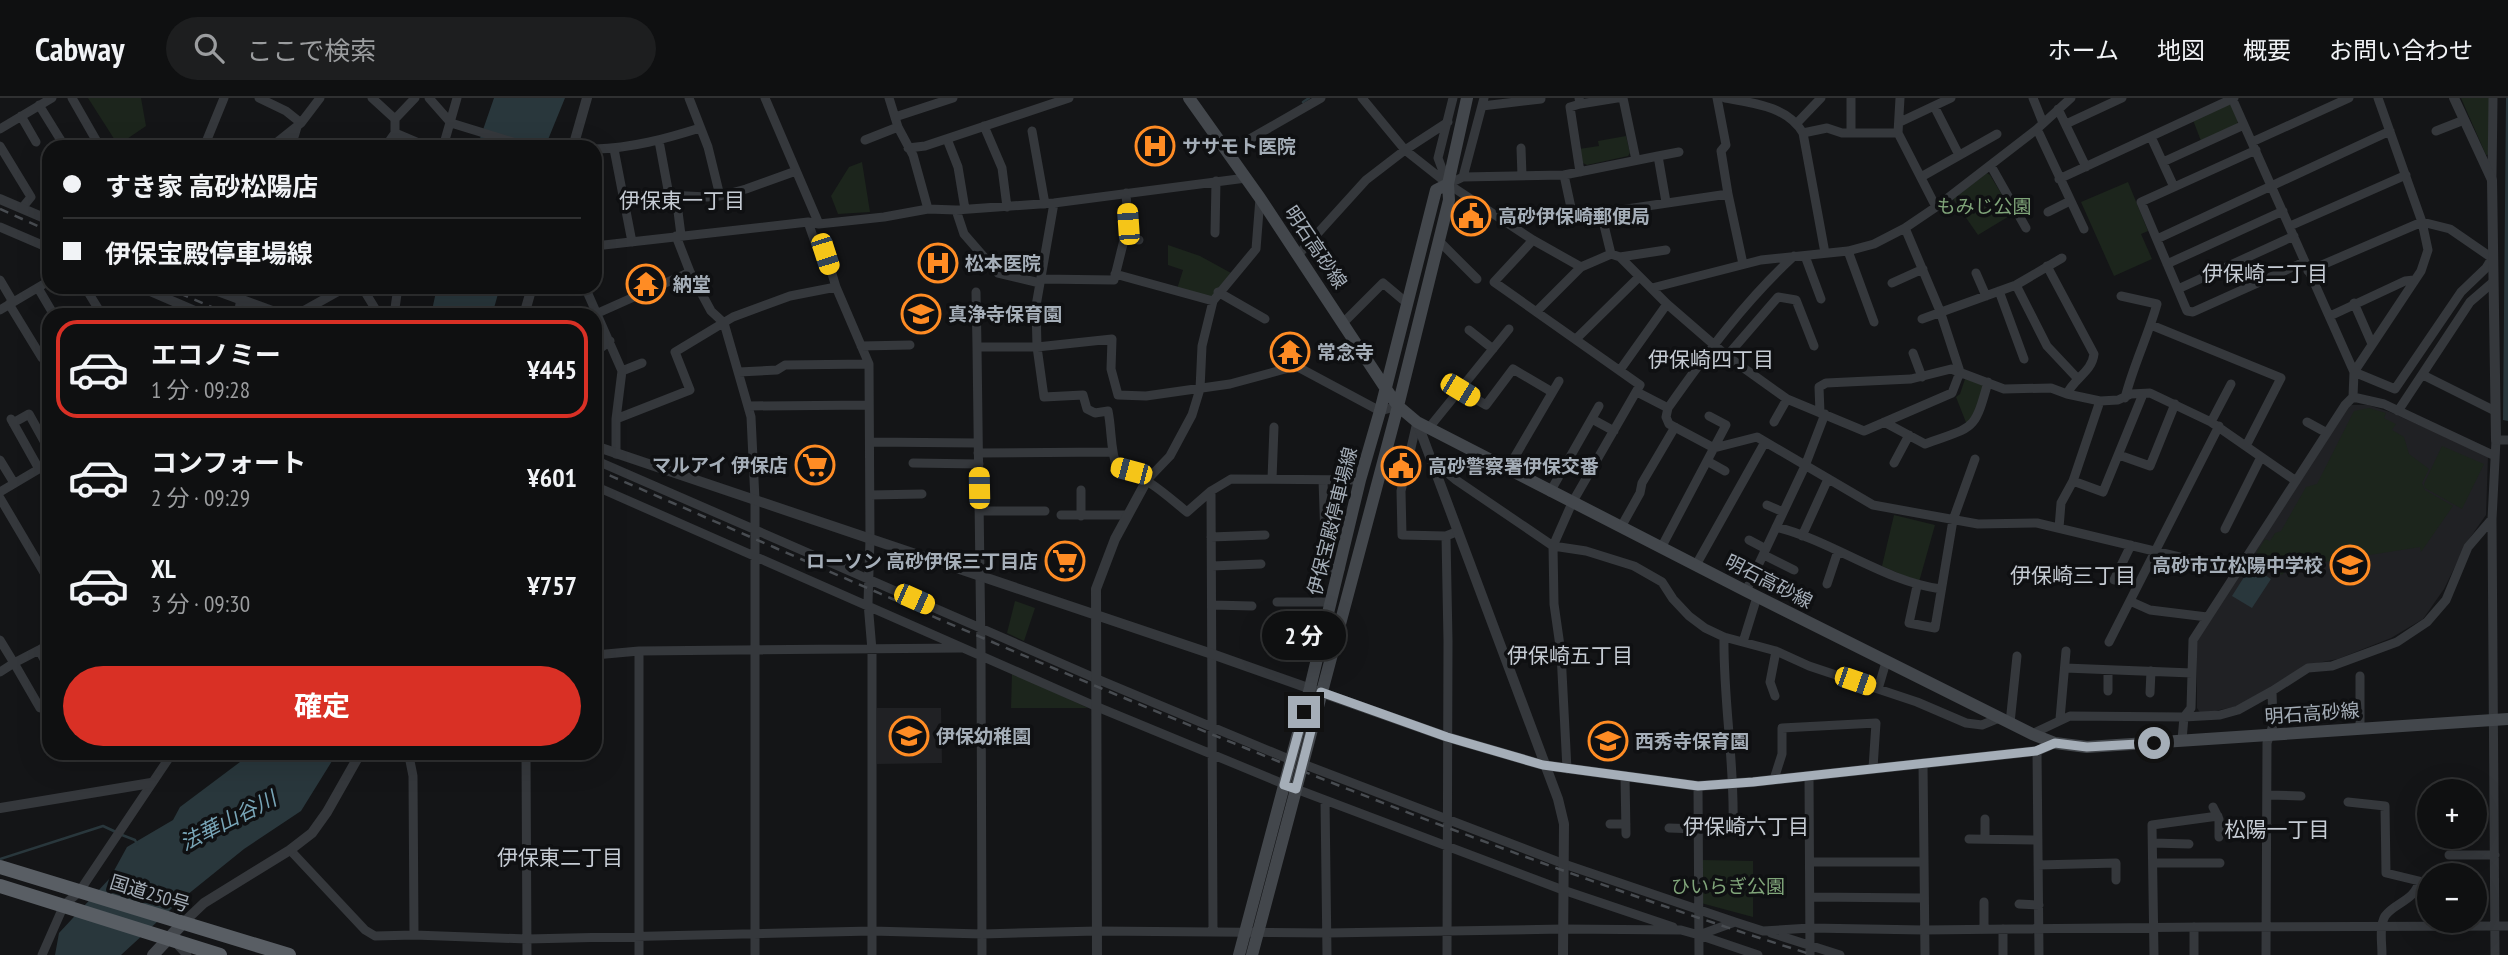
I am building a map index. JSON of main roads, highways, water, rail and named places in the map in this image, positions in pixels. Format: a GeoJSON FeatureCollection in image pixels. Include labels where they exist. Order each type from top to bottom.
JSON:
{"type":"FeatureCollection","features":[{"type":"Feature","properties":{"kind":"highway","name":"国道250号"},"geometry":{"type":"LineString","coordinates":[[0,867],[289,955]]}},
{"type":"Feature","properties":{"kind":"highway","name":"国道250号"},"geometry":{"type":"LineString","coordinates":[[0,886],[220,955]]}},
{"type":"Feature","properties":{"kind":"main road","name":"明石高砂線"},"geometry":{"type":"LineString","coordinates":[[1189,98],[1260,198],[1398,406],[1423,426],[2004,721],[2055,743],[2087,747],[2502,719]]}},
{"type":"Feature","properties":{"kind":"main road","name":"伊保宝殿停車場線"},"geometry":{"type":"LineString","coordinates":[[1239,955],[1290,787],[1398,406],[1450,200],[1448,184],[1467,98]]}},
{"type":"Feature","properties":{"kind":"main road","name":"伊保宝殿停車場線"},"geometry":{"type":"LineString","coordinates":[[1316,690],[1331,602],[1360,480],[1436,190],[1448,184]]}},
{"type":"Feature","properties":{"kind":"main road","name":"伊保宝殿停車場線"},"geometry":{"type":"LineString","coordinates":[[1252,955],[1290,787]]}},
{"type":"Feature","properties":{"kind":"main road"},"geometry":{"type":"LineString","coordinates":[[153,955],[172,940],[184,923]]}},
{"type":"Feature","properties":{"kind":"water"},"geometry":{"type":"Polygon","coordinates":[[[494,98],[565,98],[548,140],[479,140],[494,98]]]}},
{"type":"Feature","properties":{"kind":"water"},"geometry":{"type":"Polygon","coordinates":[[[2508,98],[2508,421],[2503,420],[2508,98]]]}},
{"type":"Feature","properties":{"kind":"water"},"geometry":{"type":"Polygon","coordinates":[[[436,294],[498,294],[494,308],[432,308],[436,294]]]}},
{"type":"Feature","properties":{"kind":"water"},"geometry":{"type":"Polygon","coordinates":[[[2251,566],[2271,579],[2252,608],[2232,596],[2251,566]]]}},
{"type":"Feature","properties":{"kind":"water","name":"法華山谷川"},"geometry":{"type":"Polygon","coordinates":[[[243,760],[333,760],[301,811],[244,849],[182,899],[121,955],[55,955],[59,933],[110,878],[127,847],[173,820],[180,807],[243,760]]]}},
{"type":"Feature","properties":{"kind":"waterway"},"geometry":{"type":"LineString","coordinates":[[1303,102],[1309,98]]}},
{"type":"Feature","properties":{"kind":"waterway"},"geometry":{"type":"LineString","coordinates":[[0,859],[103,826],[116,832]]}},
{"type":"Feature","properties":{"kind":"waterway"},"geometry":{"type":"LineString","coordinates":[[122,835],[135,840],[137,844]]}},
{"type":"Feature","properties":{"kind":"railway"},"geometry":{"type":"LineString","coordinates":[[0,209],[42,228]]}},
{"type":"Feature","properties":{"kind":"railway"},"geometry":{"type":"LineString","coordinates":[[181,294],[214,308]]}},
{"type":"Feature","properties":{"kind":"railway"},"geometry":{"type":"LineString","coordinates":[[602,472],[1046,665],[1350,790],[1657,904],[1813,955]]}},
{"type":"Feature","properties":{"kind":"place","name":"ササモト医院"},"geometry":{"type":"Point","coordinates":[1155,146]}},
{"type":"Feature","properties":{"kind":"place","name":"高砂伊保崎郵便局"},"geometry":{"type":"Point","coordinates":[1471,216]}},
{"type":"Feature","properties":{"kind":"place","name":"松本医院"},"geometry":{"type":"Point","coordinates":[938,263]}},
{"type":"Feature","properties":{"kind":"place","name":"納堂"},"geometry":{"type":"Point","coordinates":[646,284]}},
{"type":"Feature","properties":{"kind":"place","name":"真浄寺保育園"},"geometry":{"type":"Point","coordinates":[921,314]}},
{"type":"Feature","properties":{"kind":"place","name":"常念寺"},"geometry":{"type":"Point","coordinates":[1290,352]}},
{"type":"Feature","properties":{"kind":"place","name":"マルアイ 伊保店"},"geometry":{"type":"Point","coordinates":[815,465]}},
{"type":"Feature","properties":{"kind":"place","name":"高砂警察署伊保交番"},"geometry":{"type":"Point","coordinates":[1401,466]}},
{"type":"Feature","properties":{"kind":"place","name":"ローソン 高砂伊保三丁目店"},"geometry":{"type":"Point","coordinates":[1065,561]}},
{"type":"Feature","properties":{"kind":"place","name":"高砂市立松陽中学校"},"geometry":{"type":"Point","coordinates":[2350,565]}},
{"type":"Feature","properties":{"kind":"place","name":"伊保幼稚園"},"geometry":{"type":"Point","coordinates":[909,736]}},
{"type":"Feature","properties":{"kind":"place","name":"西秀寺保育園"},"geometry":{"type":"Point","coordinates":[1608,741]}},
{"type":"Feature","properties":{"kind":"district","name":"伊保東一丁目"},"geometry":{"type":"Point","coordinates":[682,201]}},
{"type":"Feature","properties":{"kind":"district","name":"伊保崎二丁目"},"geometry":{"type":"Point","coordinates":[2265,274]}},
{"type":"Feature","properties":{"kind":"district","name":"伊保崎四丁目"},"geometry":{"type":"Point","coordinates":[1711,360]}},
{"type":"Feature","properties":{"kind":"district","name":"伊保崎三丁目"},"geometry":{"type":"Point","coordinates":[2073,576]}},
{"type":"Feature","properties":{"kind":"district","name":"伊保崎五丁目"},"geometry":{"type":"Point","coordinates":[1570,656]}},
{"type":"Feature","properties":{"kind":"district","name":"伊保崎六丁目"},"geometry":{"type":"Point","coordinates":[1746,827]}},
{"type":"Feature","properties":{"kind":"district","name":"松陽一丁目"},"geometry":{"type":"Point","coordinates":[2277,830]}},
{"type":"Feature","properties":{"kind":"district","name":"伊保東二丁目"},"geometry":{"type":"Point","coordinates":[560,858]}},
{"type":"Feature","properties":{"kind":"park label","name":"もみじ公園"},"geometry":{"type":"Point","coordinates":[1984,206]}},
{"type":"Feature","properties":{"kind":"park label","name":"ひいらぎ公園"},"geometry":{"type":"Point","coordinates":[1728,886]}}]}
